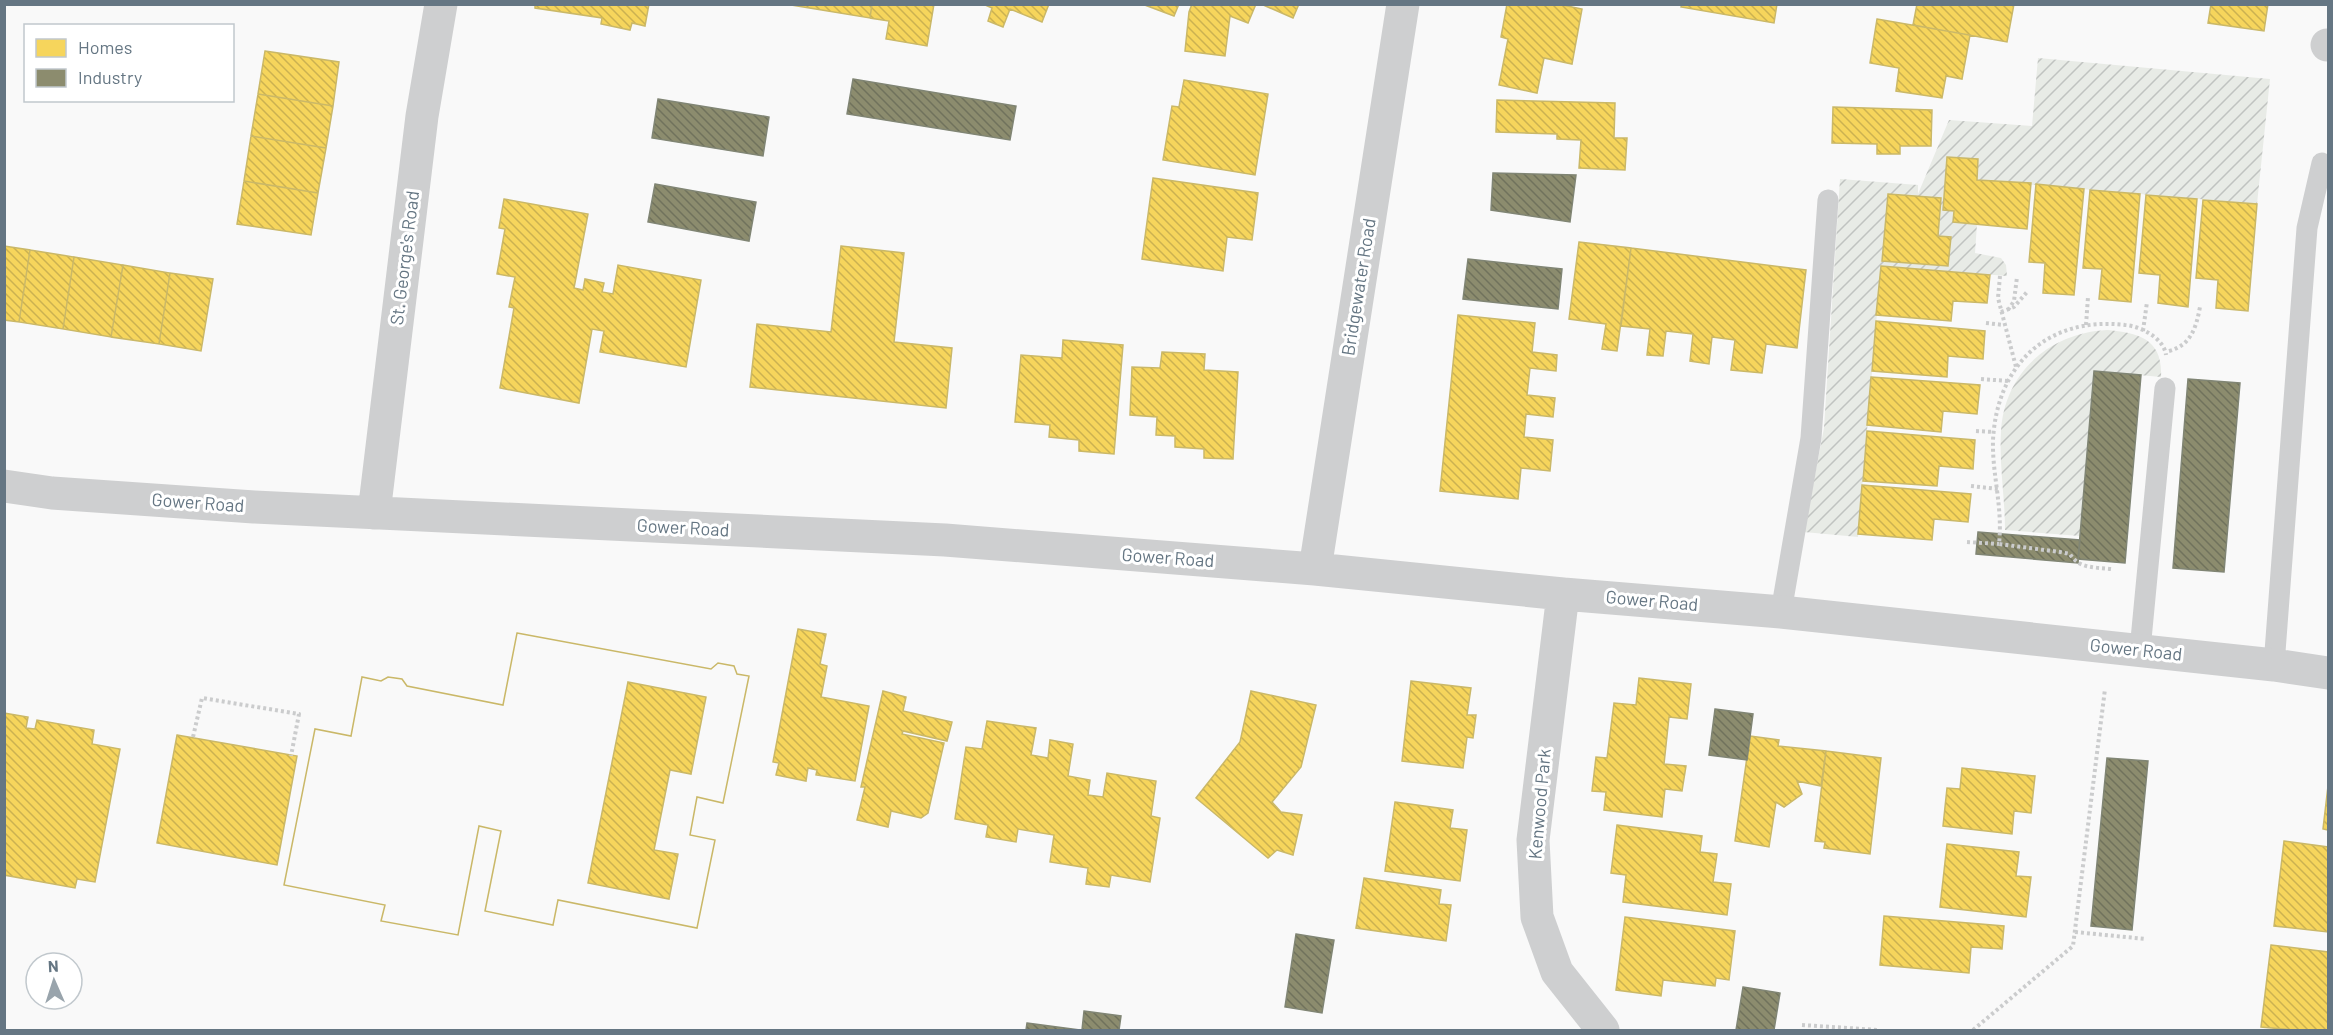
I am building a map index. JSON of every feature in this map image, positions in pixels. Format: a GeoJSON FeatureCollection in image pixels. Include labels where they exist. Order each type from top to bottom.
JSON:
{"type":"FeatureCollection","features":[{"type":"Feature","properties":{"kind":"street","name":"St. George's Road"},"geometry":{"type":"LineString","coordinates":[[374,513],[422,116],[441,4]]}},
{"type":"Feature","properties":{"kind":"street","name":"Bridgewater Road"},"geometry":{"type":"LineString","coordinates":[[1315,569],[1403,4]]}},
{"type":"Feature","properties":{"kind":"street","name":"Gower Road"},"geometry":{"type":"LineString","coordinates":[[4,486],[52,493],[374,513],[945,540],[1315,569],[1563,594],[1781,612],[2274,665],[2328,673]]}},
{"type":"Feature","properties":{"kind":"street","name":"Kenwood Park"},"geometry":{"type":"LineString","coordinates":[[1563,594],[1533,840],[1537,917],[1557,972],[1603,1030]]}},
{"type":"Feature","properties":{"kind":"lane"},"geometry":{"type":"LineString","coordinates":[[2274,665],[2307,228],[2322,163]]}},
{"type":"Feature","properties":{"kind":"lane"},"geometry":{"type":"LineString","coordinates":[[1781,612],[1811,438],[1828,200]]}},
{"type":"Feature","properties":{"kind":"lane"},"geometry":{"type":"LineString","coordinates":[[2125,649],[2148,572],[2165,388]]}},
{"type":"Feature","properties":{"kind":"path"},"geometry":{"type":"LineString","coordinates":[[2000,276],[1998,298],[2016,367]]}},
{"type":"Feature","properties":{"kind":"path"},"geometry":{"type":"LineString","coordinates":[[2008,310],[2014,301],[2017,277]]}},
{"type":"Feature","properties":{"kind":"path"},"geometry":{"type":"LineString","coordinates":[[2001,312],[2014,307],[2027,292]]}},
{"type":"Feature","properties":{"kind":"path"},"geometry":{"type":"LineString","coordinates":[[2086,325],[2088,297]]}},
{"type":"Feature","properties":{"kind":"path"},"geometry":{"type":"LineString","coordinates":[[2143,330],[2147,302]]}},
{"type":"Feature","properties":{"kind":"path"},"geometry":{"type":"LineString","coordinates":[[2165,352],[2179,349],[2190,339],[2197,324],[2200,307]]}},
{"type":"Feature","properties":{"kind":"path"},"geometry":{"type":"LineString","coordinates":[[1986,323],[2004,325]]}},
{"type":"Feature","properties":{"kind":"path"},"geometry":{"type":"LineString","coordinates":[[1999,544],[1998,489],[1993,442],[1998,407],[2016,367],[2038,344],[2059,333],[2086,325],[2108,323],[2133,326],[2152,335],[2165,349],[2167,369],[2165,388]]}},
{"type":"Feature","properties":{"kind":"path"},"geometry":{"type":"LineString","coordinates":[[1981,379],[2008,381]]}},
{"type":"Feature","properties":{"kind":"path"},"geometry":{"type":"LineString","coordinates":[[1976,431],[1994,432]]}},
{"type":"Feature","properties":{"kind":"path"},"geometry":{"type":"LineString","coordinates":[[1971,486],[1998,489]]}},
{"type":"Feature","properties":{"kind":"path"},"geometry":{"type":"LineString","coordinates":[[1967,542],[2060,552],[2070,554],[2074,561],[2082,566],[2148,572]]}},
{"type":"Feature","properties":{"kind":"path"},"geometry":{"type":"LineString","coordinates":[[1973,1030],[2073,946],[2125,649]]}},
{"type":"Feature","properties":{"kind":"path"},"geometry":{"type":"LineString","coordinates":[[193,737],[202,698],[299,714],[291,756]]}},
{"type":"Feature","properties":{"kind":"path"},"geometry":{"type":"LineString","coordinates":[[2075,933],[2146,939]]}},
{"type":"Feature","properties":{"kind":"path"},"geometry":{"type":"LineString","coordinates":[[1802,1025],[1878,1030]]}},
{"type":"Feature","properties":{"kind":"shaded area"},"geometry":{"type":"Polygon","coordinates":[[[2038,58],[2270,79],[2257,204],[1977,180],[1978,159],[1947,157],[1943,209],[1954,211],[1953,222],[1977,224],[1975,253],[2001,258],[2006,265],[2007,276],[1881,266],[1858,537],[1804,532],[1824,428],[1840,179],[1918,185],[1918,194],[1949,120],[2032,126],[2038,58]],[[1888,194],[1882,260],[1938,236],[1941,199],[1888,194]]]}},
{"type":"Feature","properties":{"kind":"shaded area"},"geometry":{"type":"Polygon","coordinates":[[[2107,330],[2129,333],[2147,340],[2158,354],[2161,377],[2095,371],[2080,536],[2005,530],[2001,432],[2004,411],[2011,392],[2033,360],[2049,348],[2066,339],[2107,330]]]}},
{"type":"Feature","properties":{"kind":"building: Homes"},"geometry":{"type":"Polygon","coordinates":[[[535,4],[649,4],[645,26],[632,23],[630,30],[601,24],[602,18],[535,8],[535,4]]]}},
{"type":"Feature","properties":{"kind":"building: Homes"},"geometry":{"type":"Polygon","coordinates":[[[785,4],[872,4],[870,18],[785,4]]]}},
{"type":"Feature","properties":{"kind":"building: Homes"},"geometry":{"type":"Polygon","coordinates":[[[872,4],[934,4],[927,46],[886,39],[889,21],[870,18],[872,4]]]}},
{"type":"Feature","properties":{"kind":"building: Homes"},"geometry":{"type":"Polygon","coordinates":[[[983,4],[1049,4],[1042,22],[1010,9],[1003,27],[988,21],[992,8],[983,4]]]}},
{"type":"Feature","properties":{"kind":"building: Homes"},"geometry":{"type":"Polygon","coordinates":[[[1142,4],[1179,4],[1174,16],[1142,4]]]}},
{"type":"Feature","properties":{"kind":"building: Homes"},"geometry":{"type":"Polygon","coordinates":[[[1192,4],[1256,4],[1248,23],[1230,16],[1225,56],[1185,51],[1192,4]]]}},
{"type":"Feature","properties":{"kind":"building: Homes"},"geometry":{"type":"Polygon","coordinates":[[[1261,4],[1299,4],[1293,18],[1261,4]]]}},
{"type":"Feature","properties":{"kind":"building: Homes"},"geometry":{"type":"Polygon","coordinates":[[[1507,4],[1558,4],[1582,9],[1572,64],[1544,58],[1537,93],[1499,85],[1508,39],[1501,37],[1507,4]]]}},
{"type":"Feature","properties":{"kind":"building: Homes"},"geometry":{"type":"Polygon","coordinates":[[[1682,4],[1777,4],[1774,23],[1681,7],[1682,4]]]}},
{"type":"Feature","properties":{"kind":"building: Homes"},"geometry":{"type":"Polygon","coordinates":[[[1917,4],[2014,4],[2007,42],[1913,25],[1917,4]]]}},
{"type":"Feature","properties":{"kind":"building: Homes"},"geometry":{"type":"Polygon","coordinates":[[[2211,4],[2268,4],[2264,31],[2208,23],[2211,4]]]}},
{"type":"Feature","properties":{"kind":"building: Homes"},"geometry":{"type":"Polygon","coordinates":[[[1877,19],[1970,35],[1962,79],[1946,76],[1942,98],[1896,91],[1899,68],[1870,63],[1877,19]]]}},
{"type":"Feature","properties":{"kind":"building: Homes"},"geometry":{"type":"Polygon","coordinates":[[[265,51],[339,62],[333,106],[258,94],[265,51]]]}},
{"type":"Feature","properties":{"kind":"building: Homes"},"geometry":{"type":"Polygon","coordinates":[[[1184,80],[1268,94],[1255,175],[1163,160],[1172,106],[1179,107],[1184,80]]]}},
{"type":"Feature","properties":{"kind":"building: Homes"},"geometry":{"type":"Polygon","coordinates":[[[258,94],[333,106],[326,148],[251,136],[258,94]]]}},
{"type":"Feature","properties":{"kind":"building: Homes"},"geometry":{"type":"Polygon","coordinates":[[[1497,100],[1615,103],[1614,138],[1627,138],[1625,170],[1579,168],[1581,140],[1557,139],[1557,134],[1496,132],[1497,100]]]}},
{"type":"Feature","properties":{"kind":"building: Homes"},"geometry":{"type":"Polygon","coordinates":[[[1833,107],[1932,110],[1931,146],[1900,146],[1900,154],[1877,154],[1877,144],[1832,143],[1833,107]]]}},
{"type":"Feature","properties":{"kind":"building: Homes"},"geometry":{"type":"Polygon","coordinates":[[[251,136],[326,148],[318,193],[244,181],[251,136]]]}},
{"type":"Feature","properties":{"kind":"building: Homes"},"geometry":{"type":"Polygon","coordinates":[[[1947,157],[1978,159],[1977,180],[2031,183],[2027,229],[1953,222],[1954,211],[1943,210],[1947,157]]]}},
{"type":"Feature","properties":{"kind":"building: Homes"},"geometry":{"type":"Polygon","coordinates":[[[1153,178],[1258,193],[1252,240],[1227,237],[1223,271],[1142,259],[1153,178]]]}},
{"type":"Feature","properties":{"kind":"building: Homes"},"geometry":{"type":"Polygon","coordinates":[[[244,181],[318,193],[311,235],[237,224],[244,181]]]}},
{"type":"Feature","properties":{"kind":"building: Homes"},"geometry":{"type":"Polygon","coordinates":[[[2036,184],[2084,189],[2074,295],[2043,293],[2045,263],[2029,262],[2036,184]]]}},
{"type":"Feature","properties":{"kind":"building: Homes"},"geometry":{"type":"Polygon","coordinates":[[[2090,190],[2140,194],[2131,302],[2099,299],[2102,269],[2083,268],[2090,190]]]}},
{"type":"Feature","properties":{"kind":"building: Homes"},"geometry":{"type":"Polygon","coordinates":[[[1888,194],[1941,198],[1938,236],[1951,237],[1948,266],[1882,261],[1888,194]]]}},
{"type":"Feature","properties":{"kind":"building: Homes"},"geometry":{"type":"Polygon","coordinates":[[[2146,195],[2197,199],[2188,307],[2158,303],[2160,275],[2139,273],[2146,195]]]}},
{"type":"Feature","properties":{"kind":"building: Homes"},"geometry":{"type":"Polygon","coordinates":[[[504,199],[588,214],[574,288],[583,290],[585,279],[604,283],[602,292],[613,294],[618,265],[701,280],[686,367],[600,352],[604,331],[592,329],[579,403],[500,388],[514,308],[509,307],[515,277],[497,274],[505,229],[499,228],[504,199]]]}},
{"type":"Feature","properties":{"kind":"building: Homes"},"geometry":{"type":"Polygon","coordinates":[[[2203,200],[2257,204],[2248,311],[2216,308],[2218,280],[2196,278],[2203,200]]]}},
{"type":"Feature","properties":{"kind":"building: Homes"},"geometry":{"type":"Polygon","coordinates":[[[1579,242],[1631,248],[1617,351],[1602,349],[1606,324],[1569,319],[1579,242]]]}},
{"type":"Feature","properties":{"kind":"building: Homes"},"geometry":{"type":"Polygon","coordinates":[[[4,246],[30,250],[19,322],[4,320],[4,246]]]}},
{"type":"Feature","properties":{"kind":"building: Homes"},"geometry":{"type":"Polygon","coordinates":[[[841,246],[904,253],[894,342],[952,348],[946,408],[750,387],[757,324],[831,332],[841,246]]]}},
{"type":"Feature","properties":{"kind":"building: Homes"},"geometry":{"type":"Polygon","coordinates":[[[1631,248],[1806,270],[1797,348],[1766,344],[1762,373],[1731,370],[1735,340],[1712,337],[1709,364],[1690,361],[1693,334],[1666,331],[1663,356],[1647,355],[1650,329],[1621,326],[1631,248]]]}},
{"type":"Feature","properties":{"kind":"building: Homes"},"geometry":{"type":"Polygon","coordinates":[[[30,250],[74,257],[63,329],[19,322],[30,250]]]}},
{"type":"Feature","properties":{"kind":"building: Homes"},"geometry":{"type":"Polygon","coordinates":[[[74,257],[123,265],[111,337],[63,329],[74,257]]]}},
{"type":"Feature","properties":{"kind":"building: Homes"},"geometry":{"type":"Polygon","coordinates":[[[123,265],[170,273],[159,344],[111,337],[123,265]]]}},
{"type":"Feature","properties":{"kind":"building: Homes"},"geometry":{"type":"Polygon","coordinates":[[[1881,266],[1990,275],[1987,303],[1953,301],[1951,321],[1876,315],[1881,266]]]}},
{"type":"Feature","properties":{"kind":"building: Homes"},"geometry":{"type":"Polygon","coordinates":[[[170,273],[213,279],[201,351],[159,344],[170,273]]]}},
{"type":"Feature","properties":{"kind":"building: Homes"},"geometry":{"type":"Polygon","coordinates":[[[1458,315],[1535,323],[1532,352],[1557,355],[1556,371],[1530,368],[1527,395],[1555,398],[1553,417],[1526,414],[1524,437],[1553,440],[1550,471],[1521,468],[1518,499],[1440,491],[1458,315]]]}},
{"type":"Feature","properties":{"kind":"building: Homes"},"geometry":{"type":"Polygon","coordinates":[[[1876,321],[1985,331],[1983,359],[1948,356],[1947,377],[1872,371],[1876,321]]]}},
{"type":"Feature","properties":{"kind":"building: Homes"},"geometry":{"type":"Polygon","coordinates":[[[1063,340],[1123,345],[1114,454],[1079,451],[1079,440],[1049,437],[1050,425],[1015,422],[1021,355],[1062,358],[1063,340]]]}},
{"type":"Feature","properties":{"kind":"building: Homes"},"geometry":{"type":"Polygon","coordinates":[[[1162,352],[1205,354],[1204,370],[1238,372],[1233,459],[1204,458],[1204,449],[1175,447],[1175,436],[1156,435],[1157,417],[1130,415],[1132,367],[1160,368],[1162,352]]]}},
{"type":"Feature","properties":{"kind":"building: Homes"},"geometry":{"type":"Polygon","coordinates":[[[1871,377],[1980,385],[1977,414],[1943,411],[1941,432],[1867,425],[1871,377]]]}},
{"type":"Feature","properties":{"kind":"building: Homes"},"geometry":{"type":"Polygon","coordinates":[[[1867,431],[1975,440],[1973,469],[1939,466],[1937,486],[1863,481],[1867,431]]]}},
{"type":"Feature","properties":{"kind":"building: Homes"},"geometry":{"type":"Polygon","coordinates":[[[1862,485],[1971,494],[1968,522],[1934,519],[1932,540],[1858,534],[1862,485]]]}},
{"type":"Feature","properties":{"kind":"building: Homes"},"geometry":{"type":"Polygon","coordinates":[[[798,629],[826,634],[820,664],[827,666],[821,697],[869,706],[855,781],[816,775],[817,770],[808,768],[806,781],[776,775],[779,763],[773,762],[798,629]]]}},
{"type":"Feature","properties":{"kind":"building: Homes"},"geometry":{"type":"Polygon","coordinates":[[[517,633],[711,669],[718,663],[734,666],[737,674],[749,676],[723,803],[697,797],[690,835],[715,840],[697,928],[558,900],[553,925],[485,911],[501,831],[479,826],[458,935],[381,921],[385,905],[284,885],[315,729],[351,736],[362,677],[381,681],[388,677],[402,679],[407,686],[503,705],[517,633]],[[628,682],[588,883],[669,899],[678,854],[654,850],[670,770],[691,774],[706,697],[628,682]]]}},
{"type":"Feature","properties":{"kind":"building: Homes"},"geometry":{"type":"Polygon","coordinates":[[[517,633],[711,669],[718,663],[734,666],[737,674],[749,676],[723,803],[697,797],[690,835],[715,840],[697,928],[558,900],[553,925],[485,911],[501,831],[479,826],[458,935],[381,921],[385,905],[284,885],[315,729],[351,736],[362,677],[381,681],[388,677],[402,679],[407,686],[503,705],[517,633]]]}},
{"type":"Feature","properties":{"kind":"building: Homes"},"geometry":{"type":"Polygon","coordinates":[[[1639,678],[1691,684],[1687,719],[1669,717],[1664,764],[1686,766],[1682,791],[1665,789],[1662,817],[1604,810],[1606,792],[1592,791],[1596,757],[1607,758],[1614,703],[1636,705],[1639,678]]]}},
{"type":"Feature","properties":{"kind":"building: Homes"},"geometry":{"type":"Polygon","coordinates":[[[1411,681],[1471,688],[1467,715],[1476,715],[1473,738],[1467,737],[1463,768],[1402,761],[1411,681]]]}},
{"type":"Feature","properties":{"kind":"building: Homes"},"geometry":{"type":"Polygon","coordinates":[[[883,691],[906,697],[903,711],[952,722],[947,741],[903,731],[902,734],[944,743],[928,813],[921,818],[891,811],[888,827],[857,820],[865,787],[861,787],[883,691]]]}},
{"type":"Feature","properties":{"kind":"building: Homes"},"geometry":{"type":"Polygon","coordinates":[[[1251,691],[1316,705],[1301,767],[1272,802],[1281,812],[1302,815],[1293,855],[1277,850],[1268,858],[1196,798],[1240,742],[1251,691]]]}},
{"type":"Feature","properties":{"kind":"building: Homes"},"geometry":{"type":"Polygon","coordinates":[[[4,713],[28,717],[26,728],[35,729],[37,720],[94,730],[92,744],[120,749],[95,882],[77,879],[75,888],[4,875],[4,713]]]}},
{"type":"Feature","properties":{"kind":"building: Homes"},"geometry":{"type":"Polygon","coordinates":[[[987,721],[1036,728],[1031,755],[1048,758],[1050,740],[1073,744],[1068,776],[1090,780],[1088,795],[1103,797],[1107,773],[1156,781],[1151,816],[1160,818],[1150,882],[1111,875],[1109,887],[1086,884],[1088,868],[1050,862],[1054,835],[1018,829],[1016,842],[986,837],[988,825],[955,819],[966,747],[982,749],[987,721]]]}},
{"type":"Feature","properties":{"kind":"building: Homes"},"geometry":{"type":"Polygon","coordinates":[[[177,735],[297,756],[277,865],[157,843],[177,735]]]}},
{"type":"Feature","properties":{"kind":"building: Homes"},"geometry":{"type":"Polygon","coordinates":[[[1750,736],[1779,740],[1778,746],[1826,751],[1821,786],[1797,781],[1802,794],[1784,807],[1776,802],[1769,847],[1735,841],[1750,736]]]}},
{"type":"Feature","properties":{"kind":"building: Homes"},"geometry":{"type":"Polygon","coordinates":[[[1826,751],[1881,758],[1870,854],[1824,848],[1825,842],[1815,841],[1826,751]]]}},
{"type":"Feature","properties":{"kind":"building: Homes"},"geometry":{"type":"Polygon","coordinates":[[[1962,768],[2035,776],[2031,813],[2014,811],[2012,834],[1943,826],[1947,788],[1960,789],[1962,768]]]}},
{"type":"Feature","properties":{"kind":"building: Homes"},"geometry":{"type":"Polygon","coordinates":[[[2328,786],[2328,830],[2323,829],[2328,786]]]}},
{"type":"Feature","properties":{"kind":"building: Homes"},"geometry":{"type":"Polygon","coordinates":[[[1395,802],[1453,810],[1450,828],[1467,830],[1460,881],[1385,871],[1395,802]]]}},
{"type":"Feature","properties":{"kind":"building: Homes"},"geometry":{"type":"Polygon","coordinates":[[[1617,825],[1702,836],[1700,852],[1717,854],[1713,882],[1731,884],[1727,915],[1623,902],[1626,875],[1611,873],[1617,825]]]}},
{"type":"Feature","properties":{"kind":"building: Homes"},"geometry":{"type":"Polygon","coordinates":[[[2284,841],[2328,847],[2328,932],[2274,926],[2284,841]]]}},
{"type":"Feature","properties":{"kind":"building: Homes"},"geometry":{"type":"Polygon","coordinates":[[[1947,844],[2019,852],[2016,876],[2031,877],[2026,917],[1940,907],[1947,844]]]}},
{"type":"Feature","properties":{"kind":"building: Homes"},"geometry":{"type":"Polygon","coordinates":[[[1364,878],[1441,890],[1439,904],[1451,905],[1446,941],[1356,928],[1364,878]]]}},
{"type":"Feature","properties":{"kind":"building: Homes"},"geometry":{"type":"Polygon","coordinates":[[[1884,916],[2004,926],[2002,949],[1971,947],[1969,973],[1880,965],[1884,916]]]}},
{"type":"Feature","properties":{"kind":"building: Homes"},"geometry":{"type":"Polygon","coordinates":[[[1625,917],[1735,931],[1729,980],[1716,978],[1715,986],[1663,980],[1661,996],[1616,990],[1625,917]]]}},
{"type":"Feature","properties":{"kind":"building: Homes"},"geometry":{"type":"Polygon","coordinates":[[[2271,945],[2328,952],[2328,1030],[2261,1027],[2271,945]]]}},
{"type":"Feature","properties":{"kind":"building: Industry"},"geometry":{"type":"Polygon","coordinates":[[[853,79],[1016,106],[1010,140],[847,114],[853,79]]]}},
{"type":"Feature","properties":{"kind":"building: Industry"},"geometry":{"type":"Polygon","coordinates":[[[658,99],[769,117],[763,156],[652,138],[658,99]]]}},
{"type":"Feature","properties":{"kind":"building: Industry"},"geometry":{"type":"Polygon","coordinates":[[[1493,173],[1576,175],[1570,222],[1491,210],[1493,173]]]}},
{"type":"Feature","properties":{"kind":"building: Industry"},"geometry":{"type":"Polygon","coordinates":[[[655,184],[756,202],[749,241],[648,222],[655,184]]]}},
{"type":"Feature","properties":{"kind":"building: Industry"},"geometry":{"type":"Polygon","coordinates":[[[1468,259],[1562,269],[1558,309],[1463,299],[1468,259]]]}},
{"type":"Feature","properties":{"kind":"building: Industry"},"geometry":{"type":"Polygon","coordinates":[[[2094,371],[2141,375],[2125,563],[2078,559],[2094,371]]]}},
{"type":"Feature","properties":{"kind":"building: Industry"},"geometry":{"type":"Polygon","coordinates":[[[2188,379],[2240,383],[2224,572],[2173,568],[2188,379]]]}},
{"type":"Feature","properties":{"kind":"building: Industry"},"geometry":{"type":"Polygon","coordinates":[[[1978,532],[2080,540],[2078,563],[1976,554],[1978,532]]]}},
{"type":"Feature","properties":{"kind":"building: Industry"},"geometry":{"type":"Polygon","coordinates":[[[1715,709],[1753,714],[1747,760],[1709,755],[1715,709]]]}},
{"type":"Feature","properties":{"kind":"building: Industry"},"geometry":{"type":"Polygon","coordinates":[[[2107,758],[2148,761],[2132,930],[2091,926],[2107,758]]]}},
{"type":"Feature","properties":{"kind":"building: Industry"},"geometry":{"type":"Polygon","coordinates":[[[1296,934],[1334,940],[1322,1013],[1285,1007],[1296,934]]]}},
{"type":"Feature","properties":{"kind":"building: Industry"},"geometry":{"type":"Polygon","coordinates":[[[1743,987],[1780,993],[1774,1030],[1736,1030],[1743,987]]]}},
{"type":"Feature","properties":{"kind":"building: Industry"},"geometry":{"type":"Polygon","coordinates":[[[1084,1011],[1121,1016],[1119,1030],[1082,1030],[1084,1011]]]}},
{"type":"Feature","properties":{"kind":"building: Industry"},"geometry":{"type":"Polygon","coordinates":[[[1027,1023],[1080,1030],[1026,1030],[1027,1023]]]}}]}
